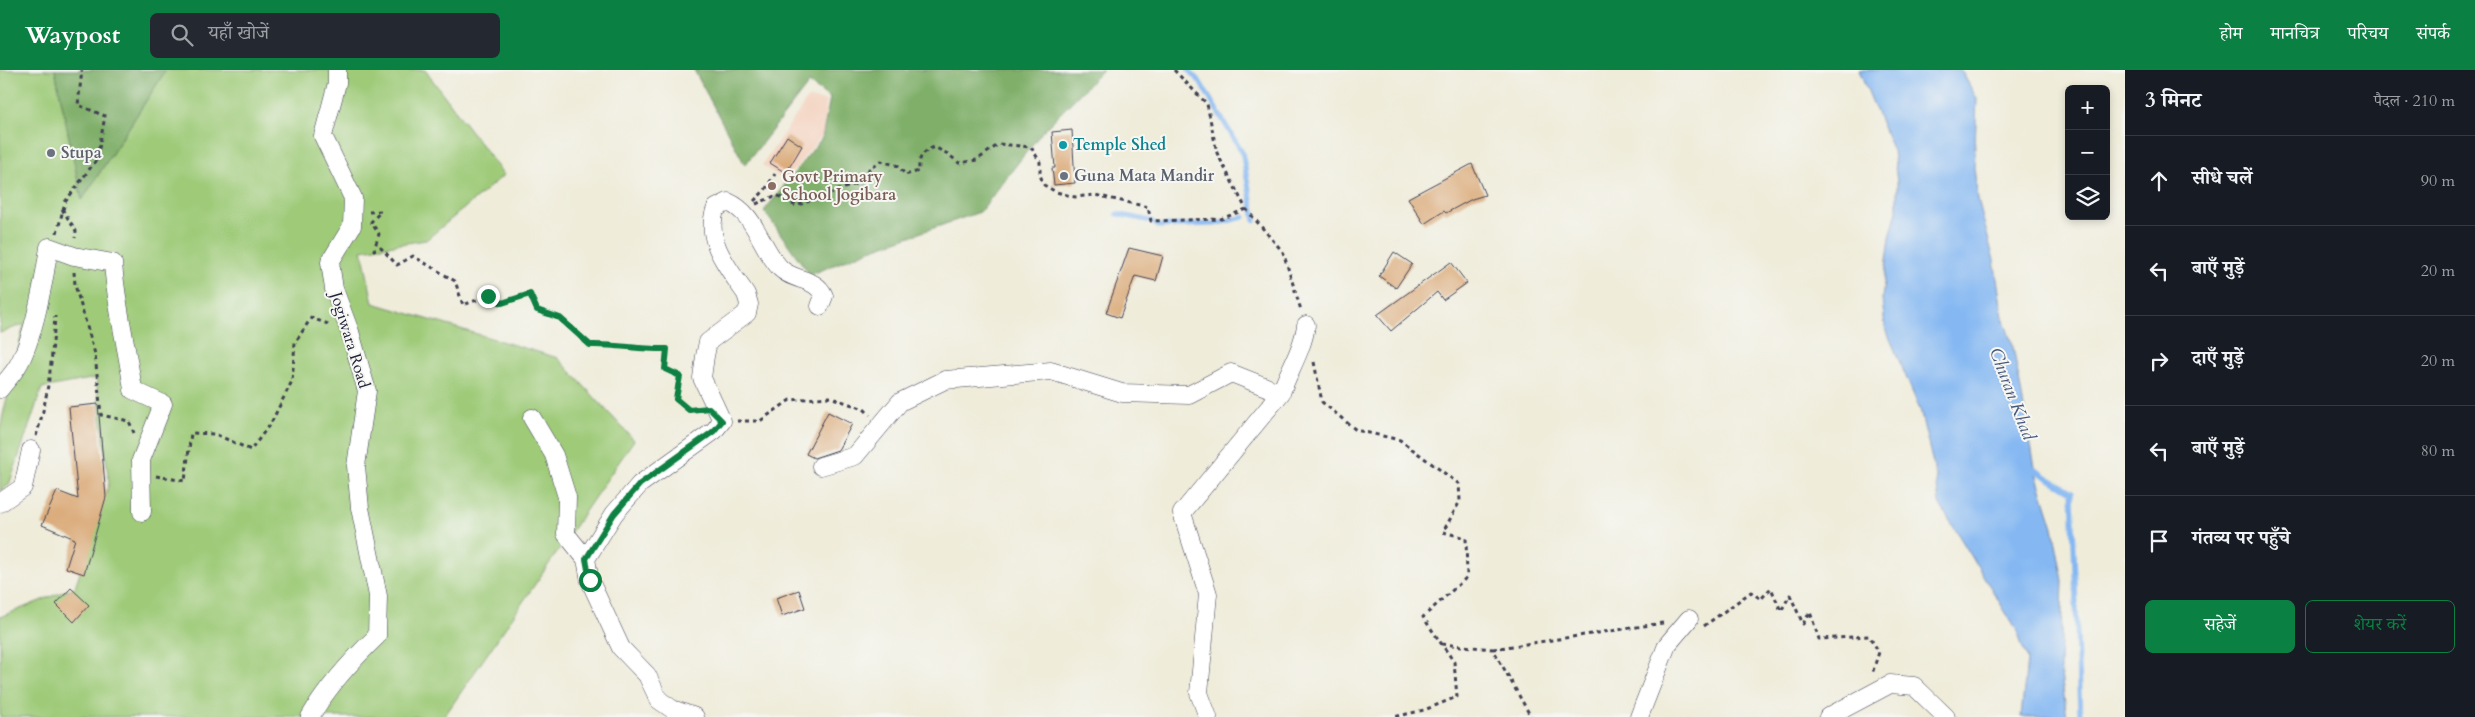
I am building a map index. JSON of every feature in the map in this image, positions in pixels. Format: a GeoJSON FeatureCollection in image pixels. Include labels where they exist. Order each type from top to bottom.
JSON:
{"type":"FeatureCollection","features":[{"type":"Feature","properties":{"kind":"street","name":"Jogiwara Road"},"geometry":{"type":"LineString","coordinates":[[310,717],[325,691],[352,660],[378,636],[378,596],[360,508],[356,466],[367,391],[350,332],[334,289],[330,262],[352,226],[353,198],[322,136],[338,83],[337,70]]}},
{"type":"Feature","properties":{"kind":"street"},"geometry":{"type":"LineString","coordinates":[[586,559],[614,514],[640,484],[714,431],[722,421],[702,378],[704,356],[708,342],[743,317],[747,313],[749,304],[746,294],[714,241],[711,228],[716,208],[728,202],[742,211],[750,219],[781,269],[800,280],[815,283],[821,289],[824,296],[820,306]]}},
{"type":"Feature","properties":{"kind":"street"},"geometry":{"type":"LineString","coordinates":[[0,389],[18,366],[27,341],[45,279],[48,247],[74,256],[113,263],[116,301],[126,342],[133,390],[163,404],[143,455],[142,512]]}},
{"type":"Feature","properties":{"kind":"street"},"geometry":{"type":"LineString","coordinates":[[1208,717],[1200,693],[1208,594],[1182,513],[1281,393],[1304,340],[1306,324]]}},
{"type":"Feature","properties":{"kind":"street"},"geometry":{"type":"LineString","coordinates":[[821,466],[855,456],[900,402],[945,380],[1051,371],[1122,393],[1189,395],[1231,373],[1281,393]]}},
{"type":"Feature","properties":{"kind":"street"},"geometry":{"type":"LineString","coordinates":[[532,418],[554,455],[567,497],[566,534],[586,559],[590,580],[621,648],[648,675],[659,700],[672,709],[695,717]]}},
{"type":"Feature","properties":{"kind":"street"},"geometry":{"type":"LineString","coordinates":[[0,503],[23,487],[31,450]]}},
{"type":"Feature","properties":{"kind":"street"},"geometry":{"type":"LineString","coordinates":[[1639,717],[1667,646],[1689,619]]}},
{"type":"Feature","properties":{"kind":"street"},"geometry":{"type":"LineString","coordinates":[[1828,717],[1890,684],[1914,686],[1946,717]]}},
{"type":"Feature","properties":{"kind":"path"},"geometry":{"type":"LineString","coordinates":[[1174,70],[1207,104],[1217,153],[1246,209],[1283,252],[1306,324]]}},
{"type":"Feature","properties":{"kind":"path"},"geometry":{"type":"LineString","coordinates":[[742,211],[777,195],[796,206],[812,201],[866,180],[870,170],[881,161],[899,166],[905,175],[919,171],[918,160],[924,152],[934,147],[948,154],[959,163],[977,160],[999,144],[1031,146],[1040,162],[1040,175],[1044,185],[1056,192],[1075,197],[1095,195],[1148,207],[1151,221],[1220,219],[1246,209]]}},
{"type":"Feature","properties":{"kind":"path"},"geometry":{"type":"LineString","coordinates":[[742,211],[765,190],[775,174]]}},
{"type":"Feature","properties":{"kind":"path"},"geometry":{"type":"LineString","coordinates":[[62,208],[76,231],[74,256],[75,285],[95,354],[101,416],[129,421],[151,476],[185,481],[191,433],[215,434],[251,450],[272,421],[292,380],[295,342],[311,318],[350,332]]}},
{"type":"Feature","properties":{"kind":"path"},"geometry":{"type":"LineString","coordinates":[[366,210],[371,213],[381,211],[371,222],[378,234],[374,250],[381,248],[397,265],[413,256],[454,281],[463,305],[488,296],[502,303],[530,294],[537,310],[560,318],[590,345],[610,344],[648,350],[667,349],[665,369],[680,376],[676,399],[689,410],[709,408],[722,421],[760,421],[790,400],[830,397],[864,409],[881,425]]}},
{"type":"Feature","properties":{"kind":"path"},"geometry":{"type":"LineString","coordinates":[[1312,354],[1322,402],[1356,430],[1400,440],[1459,484],[1460,501],[1443,532],[1466,538],[1467,577],[1423,617],[1454,662],[1457,697],[1424,710],[1394,717]]}},
{"type":"Feature","properties":{"kind":"path"},"geometry":{"type":"LineString","coordinates":[[1442,644],[1492,649],[1689,619],[1704,626],[1751,592],[1761,599],[1771,588],[1780,611],[1790,595],[1803,624],[1810,612],[1819,639],[1869,636],[1879,652],[1872,673],[1866,680]]}},
{"type":"Feature","properties":{"kind":"path"},"geometry":{"type":"LineString","coordinates":[[1492,649],[1531,717]]}},
{"type":"Feature","properties":{"kind":"shaded area"},"geometry":{"type":"Polygon","coordinates":[[[808,98],[826,101],[823,134],[785,180],[762,165],[808,98]]]}},
{"type":"Feature","properties":{"kind":"green space"},"geometry":{"type":"Polygon","coordinates":[[[0,70],[55,70],[82,200],[166,70],[425,70],[504,175],[426,240],[362,250],[373,303],[558,358],[634,440],[444,717],[0,717],[0,617],[75,587],[109,483],[96,378],[42,388],[9,485],[0,491],[0,428],[24,324],[0,333],[0,70]]]}},
{"type":"Feature","properties":{"kind":"green space"},"geometry":{"type":"Polygon","coordinates":[[[55,70],[166,70],[82,200],[55,70]]]}},
{"type":"Feature","properties":{"kind":"green space"},"geometry":{"type":"Polygon","coordinates":[[[694,70],[1103,70],[1042,132],[980,212],[870,250],[810,275],[764,211],[822,138],[830,98],[809,83],[745,165],[694,70]]]}},
{"type":"Feature","properties":{"kind":"water"},"geometry":{"type":"Polygon","coordinates":[[[1859,70],[1961,70],[1977,99],[1974,168],[1978,200],[1994,260],[2003,317],[2013,347],[2036,473],[2053,527],[2063,581],[2060,667],[2067,717],[2021,717],[2027,660],[2017,631],[1939,503],[1936,476],[1920,410],[1885,327],[1882,298],[1890,237],[1897,210],[1897,182],[1893,151],[1859,70]]]}},
{"type":"Feature","properties":{"kind":"building"},"geometry":{"type":"Polygon","coordinates":[[[1072,130],[1075,183],[1054,185],[1052,168],[1055,168],[1052,132],[1072,130]]]}},
{"type":"Feature","properties":{"kind":"building","name":"Govt Primary School Jogibara"},"geometry":{"type":"Polygon","coordinates":[[[787,136],[802,146],[786,173],[770,163],[787,136]]]}},
{"type":"Feature","properties":{"kind":"building"},"geometry":{"type":"Polygon","coordinates":[[[1472,164],[1485,195],[1472,199],[1446,213],[1444,211],[1424,224],[1408,198],[1472,164]]]}},
{"type":"Feature","properties":{"kind":"building"},"geometry":{"type":"Polygon","coordinates":[[[1129,248],[1163,256],[1156,281],[1135,276],[1120,318],[1106,313],[1129,248]]]}},
{"type":"Feature","properties":{"kind":"building"},"geometry":{"type":"Polygon","coordinates":[[[1394,252],[1412,264],[1396,288],[1379,276],[1394,252]]]}},
{"type":"Feature","properties":{"kind":"building"},"geometry":{"type":"Polygon","coordinates":[[[1451,262],[1467,283],[1443,300],[1437,292],[1391,331],[1377,315],[1451,262]]]}},
{"type":"Feature","properties":{"kind":"building"},"geometry":{"type":"Polygon","coordinates":[[[98,404],[106,497],[84,574],[66,568],[75,539],[42,525],[57,491],[78,499],[69,407],[98,404]]]}},
{"type":"Feature","properties":{"kind":"building"},"geometry":{"type":"Polygon","coordinates":[[[828,412],[852,424],[838,450],[814,458],[806,454],[828,412]]]}},
{"type":"Feature","properties":{"kind":"building"},"geometry":{"type":"Polygon","coordinates":[[[71,588],[89,605],[74,622],[56,604],[71,588]]]}},
{"type":"Feature","properties":{"kind":"building"},"geometry":{"type":"Polygon","coordinates":[[[799,590],[805,608],[782,616],[776,598],[799,590]]]}},
{"type":"Feature","properties":{"kind":"waterway"},"geometry":{"type":"LineString","coordinates":[[1188,70],[1200,82],[1242,152],[1255,221]]}},
{"type":"Feature","properties":{"kind":"waterway"},"geometry":{"type":"LineString","coordinates":[[1117,214],[1151,221],[1158,226],[1215,224],[1244,217]]}},
{"type":"Feature","properties":{"kind":"waterway","name":"Churan Khad"},"geometry":{"type":"LineString","coordinates":[[2030,467],[2072,492],[2080,717]]}},
{"type":"Feature","properties":{"kind":"place","name":"Temple Shed"},"geometry":{"type":"Point","coordinates":[1063,145]}},
{"type":"Feature","properties":{"kind":"place","name":"Stupa"},"geometry":{"type":"Point","coordinates":[51,153]}},
{"type":"Feature","properties":{"kind":"place","name":"Guna Mata Mandir"},"geometry":{"type":"Point","coordinates":[1064,176]}},
{"type":"Feature","properties":{"kind":"place","name":"Govt Primary School Jogibara"},"geometry":{"type":"Point","coordinates":[772,186]}},
{"type":"Feature","properties":{"kind":"route"},"geometry":{"type":"LineString","coordinates":[[488,296],[502,303],[530,294],[537,310],[560,318],[590,345],[610,344],[648,350],[667,349],[665,369],[680,376],[676,399],[689,410],[709,408],[722,421],[714,431],[640,484],[614,514],[586,559],[590,580]]}}]}
